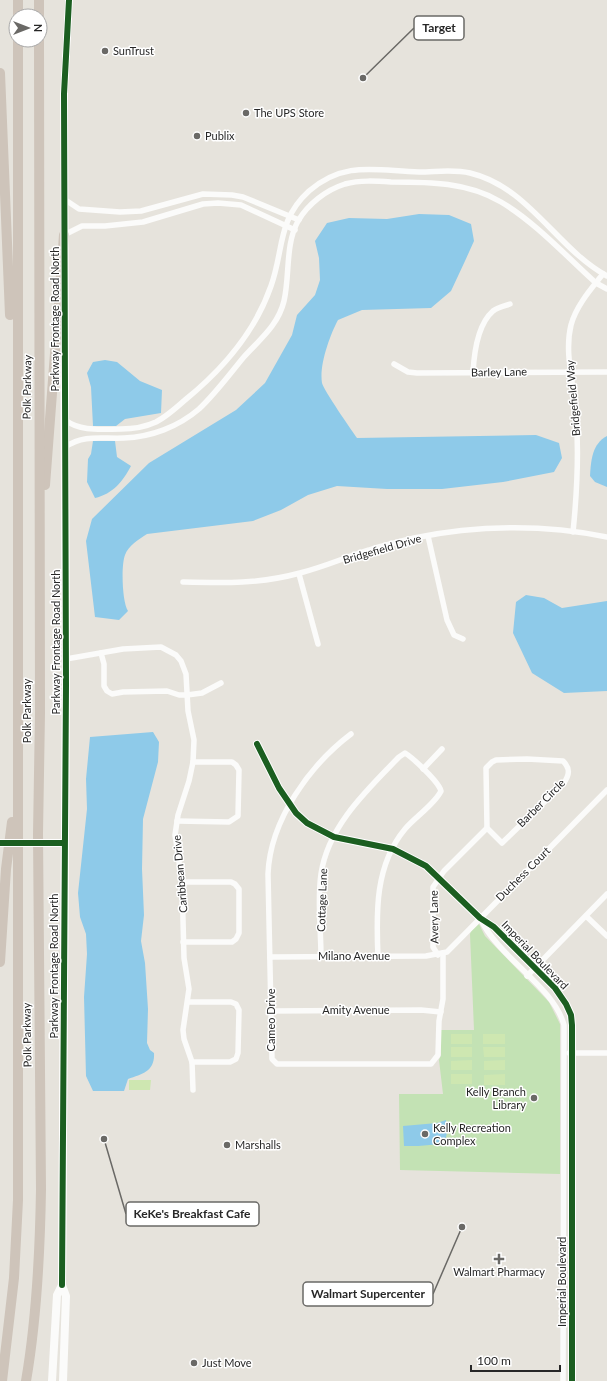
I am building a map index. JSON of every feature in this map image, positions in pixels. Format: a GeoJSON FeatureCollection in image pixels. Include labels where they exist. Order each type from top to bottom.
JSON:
{"type":"FeatureCollection","features":[{"type":"Feature","properties":{"kind":"highway","name":"Polk Parkway"},"geometry":{"type":"LineString","coordinates":[[2,1381],[11,1311],[16,1242],[18,870],[13,804],[19,782],[17,443],[18,48]]}},
{"type":"Feature","properties":{"kind":"highway","name":"Polk Parkway"},"geometry":{"type":"LineString","coordinates":[[26,1381],[36,1306],[40,1238],[38,869],[40,713],[39,48]]}},
{"type":"Feature","properties":{"kind":"highway"},"geometry":{"type":"LineString","coordinates":[[0,73],[13,385],[17,443]]}},
{"type":"Feature","properties":{"kind":"highway"},"geometry":{"type":"LineString","coordinates":[[39,545],[64,235]]}},
{"type":"Feature","properties":{"kind":"highway"},"geometry":{"type":"LineString","coordinates":[[0,962],[6,869],[15,831]]}},
{"type":"Feature","properties":{"kind":"main road","name":"Parkway Frontage Road North"},"geometry":{"type":"LineString","coordinates":[[63,1381],[66,1296],[62,1285],[66,659],[64,94],[69,0]]}},
{"type":"Feature","properties":{"kind":"main road"},"geometry":{"type":"LineString","coordinates":[[0,843],[64,843]]}},
{"type":"Feature","properties":{"kind":"main road","name":"Parkway Frontage Road North"},"geometry":{"type":"LineString","coordinates":[[52,1381],[57,1295],[62,1285]]}},
{"type":"Feature","properties":{"kind":"street"},"geometry":{"type":"LineString","coordinates":[[65,420],[79,428],[140,428],[156,422],[200,388],[230,356],[258,317],[277,264],[285,226],[289,216],[309,192],[335,174],[350,170],[377,169],[404,172],[468,172],[488,178],[521,199],[587,262],[605,275]]}},
{"type":"Feature","properties":{"kind":"street"},"geometry":{"type":"LineString","coordinates":[[65,447],[82,438],[134,438],[160,431],[193,414],[209,399],[244,357],[267,334],[277,319],[284,301],[289,251],[299,220],[318,198],[344,184],[359,182],[437,183],[462,186],[485,193],[512,209],[596,284],[607,289]]}},
{"type":"Feature","properties":{"kind":"street"},"geometry":{"type":"LineString","coordinates":[[64,199],[79,209],[120,212],[141,211],[203,194],[232,195],[243,197],[299,220]]}},
{"type":"Feature","properties":{"kind":"street"},"geometry":{"type":"LineString","coordinates":[[64,235],[74,228],[82,226],[105,226],[143,222],[203,204],[218,203],[241,205],[295,230]]}},
{"type":"Feature","properties":{"kind":"street","name":"Bridgefield Way"},"geometry":{"type":"LineString","coordinates":[[573,532],[577,444],[576,414],[569,346],[571,325],[580,305],[605,275]]}},
{"type":"Feature","properties":{"kind":"street"},"geometry":{"type":"LineString","coordinates":[[473,373],[475,349],[484,324],[493,310],[510,304]]}},
{"type":"Feature","properties":{"kind":"street","name":"Barley Lane"},"geometry":{"type":"LineString","coordinates":[[394,364],[408,372],[417,373],[607,372]]}},
{"type":"Feature","properties":{"kind":"street","name":"Bridgefield Drive"},"geometry":{"type":"LineString","coordinates":[[183,582],[222,584],[244,583],[299,574],[369,550],[428,536],[494,529],[523,528],[573,532],[607,537]]}},
{"type":"Feature","properties":{"kind":"street"},"geometry":{"type":"LineString","coordinates":[[428,536],[447,620],[454,635],[463,639]]}},
{"type":"Feature","properties":{"kind":"street"},"geometry":{"type":"LineString","coordinates":[[299,574],[318,644]]}},
{"type":"Feature","properties":{"kind":"street","name":"Caribbean Drive"},"geometry":{"type":"LineString","coordinates":[[66,659],[101,653],[154,647],[171,651],[181,661],[184,667],[194,740],[190,781],[177,822],[176,844],[182,882],[183,942],[189,989],[183,1030],[184,1039],[192,1062],[193,1090]]}},
{"type":"Feature","properties":{"kind":"street"},"geometry":{"type":"LineString","coordinates":[[101,653],[104,664],[104,686],[109,693],[167,691],[179,695],[187,695],[202,693],[221,683]]}},
{"type":"Feature","properties":{"kind":"street","name":"Cameo Drive"},"geometry":{"type":"LineString","coordinates":[[351,734],[314,768],[296,793],[274,838],[269,858],[268,916],[271,1055],[274,1062],[282,1064],[431,1064],[438,1055],[438,1021],[443,999],[440,954]]}},
{"type":"Feature","properties":{"kind":"street","name":"Imperial Boulevard"},"geometry":{"type":"LineString","coordinates":[[257,744],[289,805],[307,823],[334,837],[393,849],[426,866],[480,918],[494,927],[535,967],[555,988],[566,1004],[572,1020],[572,1381]]}},
{"type":"Feature","properties":{"kind":"street"},"geometry":{"type":"LineString","coordinates":[[378,957],[377,908],[380,884],[388,857],[408,824],[440,794],[439,787],[423,769],[442,749]]}},
{"type":"Feature","properties":{"kind":"street","name":"Cottage Lane"},"geometry":{"type":"LineString","coordinates":[[321,957],[321,876],[329,845],[352,807],[399,757],[405,753],[423,769]]}},
{"type":"Feature","properties":{"kind":"street","name":"Barber Circle"},"geometry":{"type":"LineString","coordinates":[[511,759],[558,759],[567,765],[569,772],[564,783],[502,843],[488,828],[486,768],[492,762],[511,759]]}},
{"type":"Feature","properties":{"kind":"street"},"geometry":{"type":"LineString","coordinates":[[177,822],[229,822],[238,816],[239,770],[236,765],[232,762],[193,762]]}},
{"type":"Feature","properties":{"kind":"street","name":"Duchess Court"},"geometry":{"type":"LineString","coordinates":[[440,954],[447,952],[607,790]]}},
{"type":"Feature","properties":{"kind":"street","name":"Avery Lane"},"geometry":{"type":"LineString","coordinates":[[440,954],[433,947],[433,886],[438,878],[488,828]]}},
{"type":"Feature","properties":{"kind":"street"},"geometry":{"type":"LineString","coordinates":[[182,882],[231,882],[236,884],[239,889],[239,933],[236,939],[232,942],[183,942]]}},
{"type":"Feature","properties":{"kind":"street"},"geometry":{"type":"LineString","coordinates":[[527,976],[607,894]]}},
{"type":"Feature","properties":{"kind":"street"},"geometry":{"type":"LineString","coordinates":[[586,916],[607,936]]}},
{"type":"Feature","properties":{"kind":"street","name":"Imperial Boulevard"},"geometry":{"type":"LineString","coordinates":[[480,918],[487,934],[552,1000],[560,1014],[564,1030],[563,1381]]}},
{"type":"Feature","properties":{"kind":"street","name":"Milano Avenue"},"geometry":{"type":"LineString","coordinates":[[270,957],[378,957],[440,954]]}},
{"type":"Feature","properties":{"kind":"street"},"geometry":{"type":"LineString","coordinates":[[188,1002],[231,1002],[236,1004],[239,1010],[238,1053],[236,1059],[230,1062],[192,1062]]}},
{"type":"Feature","properties":{"kind":"street","name":"Amity Avenue"},"geometry":{"type":"LineString","coordinates":[[271,1011],[421,1010],[441,1012]]}},
{"type":"Feature","properties":{"kind":"street"},"geometry":{"type":"LineString","coordinates":[[565,1053],[607,1053]]}},
{"type":"Feature","properties":{"kind":"green space"},"geometry":{"type":"Polygon","coordinates":[[[479,924],[485,936],[549,1002],[560,1024],[560,1174],[400,1170],[399,1094],[443,1094],[439,1060],[441,1055],[441,1030],[474,1030],[470,934],[471,931],[479,924]]]}},
{"type":"Feature","properties":{"kind":"green space"},"geometry":{"type":"Polygon","coordinates":[[[451,1034],[472,1034],[472,1044],[451,1044],[451,1034]]]}},
{"type":"Feature","properties":{"kind":"green space"},"geometry":{"type":"Polygon","coordinates":[[[483,1034],[505,1034],[505,1044],[483,1044],[483,1034]]]}},
{"type":"Feature","properties":{"kind":"green space"},"geometry":{"type":"Polygon","coordinates":[[[451,1047],[472,1047],[472,1057],[451,1057],[451,1047]]]}},
{"type":"Feature","properties":{"kind":"green space"},"geometry":{"type":"Polygon","coordinates":[[[483,1047],[505,1047],[505,1057],[484,1057],[483,1047]]]}},
{"type":"Feature","properties":{"kind":"green space"},"geometry":{"type":"Polygon","coordinates":[[[472,1060],[472,1070],[451,1070],[451,1061],[472,1060]]]}},
{"type":"Feature","properties":{"kind":"green space"},"geometry":{"type":"Polygon","coordinates":[[[505,1060],[505,1070],[484,1070],[484,1061],[505,1060]]]}},
{"type":"Feature","properties":{"kind":"green space"},"geometry":{"type":"Polygon","coordinates":[[[451,1074],[472,1074],[472,1084],[451,1084],[451,1074]]]}},
{"type":"Feature","properties":{"kind":"green space"},"geometry":{"type":"Polygon","coordinates":[[[505,1074],[505,1085],[484,1085],[484,1075],[505,1074]]]}},
{"type":"Feature","properties":{"kind":"green space"},"geometry":{"type":"Polygon","coordinates":[[[129,1080],[151,1080],[150,1090],[129,1090],[129,1080]]]}},
{"type":"Feature","properties":{"kind":"water"},"geometry":{"type":"Polygon","coordinates":[[[419,214],[449,215],[471,224],[474,241],[451,291],[431,308],[362,310],[338,320],[329,342],[322,368],[321,376],[324,387],[357,438],[536,435],[559,443],[562,458],[554,472],[503,482],[442,489],[387,489],[337,486],[308,495],[281,510],[253,521],[147,534],[137,540],[125,555],[123,592],[128,611],[119,620],[95,617],[86,541],[92,519],[149,463],[236,410],[265,383],[292,335],[297,315],[315,295],[320,280],[319,258],[315,241],[327,223],[349,218],[387,219],[419,214]]]}},
{"type":"Feature","properties":{"kind":"water"},"geometry":{"type":"Polygon","coordinates":[[[105,360],[117,362],[140,381],[162,390],[161,413],[125,419],[116,426],[93,426],[91,387],[87,373],[93,362],[105,360]]]}},
{"type":"Feature","properties":{"kind":"water"},"geometry":{"type":"Polygon","coordinates":[[[607,436],[607,487],[595,482],[590,476],[595,448],[602,439],[607,436]]]}},
{"type":"Feature","properties":{"kind":"water"},"geometry":{"type":"Polygon","coordinates":[[[93,441],[115,441],[117,457],[131,466],[125,477],[117,486],[107,493],[95,498],[87,482],[88,459],[91,454],[93,441]]]}},
{"type":"Feature","properties":{"kind":"water"},"geometry":{"type":"Polygon","coordinates":[[[526,595],[544,598],[562,608],[607,601],[607,691],[564,693],[532,673],[513,633],[516,602],[526,595]]]}},
{"type":"Feature","properties":{"kind":"water"},"geometry":{"type":"Polygon","coordinates":[[[153,732],[159,742],[158,762],[143,819],[142,869],[144,915],[141,941],[145,963],[148,1009],[147,1043],[150,1050],[154,1053],[154,1059],[147,1071],[128,1079],[124,1091],[93,1091],[86,1076],[84,997],[87,954],[86,934],[80,917],[78,893],[87,809],[86,779],[90,737],[153,732]]]}},
{"type":"Feature","properties":{"kind":"water","name":"Kelly Recreation Complex"},"geometry":{"type":"Polygon","coordinates":[[[446,1120],[446,1137],[440,1143],[404,1146],[403,1126],[437,1123],[446,1120]]]}},
{"type":"Feature","properties":{"kind":"cycle path"},"geometry":{"type":"LineString","coordinates":[[62,1285],[66,685],[64,94],[69,0]]}},
{"type":"Feature","properties":{"kind":"cycle path"},"geometry":{"type":"LineString","coordinates":[[257,744],[279,788],[296,813],[307,823],[334,837],[393,849],[426,866],[480,918],[494,927],[555,988],[566,1004],[571,1015],[572,1025],[572,1381]]}},
{"type":"Feature","properties":{"kind":"cycle path"},"geometry":{"type":"LineString","coordinates":[[0,843],[64,843]]}},
{"type":"Feature","properties":{"kind":"place","name":"SunTrust"},"geometry":{"type":"Point","coordinates":[105,51]}},
{"type":"Feature","properties":{"kind":"place","name":"Target"},"geometry":{"type":"Point","coordinates":[363,78]}},
{"type":"Feature","properties":{"kind":"place","name":"The UPS Store"},"geometry":{"type":"Point","coordinates":[246,113]}},
{"type":"Feature","properties":{"kind":"place","name":"Publix"},"geometry":{"type":"Point","coordinates":[197,136]}},
{"type":"Feature","properties":{"kind":"place","name":"Kelly Branch Library"},"geometry":{"type":"Point","coordinates":[534,1098]}},
{"type":"Feature","properties":{"kind":"place","name":"Kelly Recreation Complex"},"geometry":{"type":"Point","coordinates":[425,1134]}},
{"type":"Feature","properties":{"kind":"place","name":"KeKe's Breakfast Cafe"},"geometry":{"type":"Point","coordinates":[104,1139]}},
{"type":"Feature","properties":{"kind":"place","name":"Marshalls"},"geometry":{"type":"Point","coordinates":[227,1145]}},
{"type":"Feature","properties":{"kind":"place","name":"Walmart Supercenter"},"geometry":{"type":"Point","coordinates":[462,1227]}},
{"type":"Feature","properties":{"kind":"place","name":"Walmart Pharmacy"},"geometry":{"type":"Point","coordinates":[499,1259]}},
{"type":"Feature","properties":{"kind":"place","name":"Just Move"},"geometry":{"type":"Point","coordinates":[194,1363]}}]}
